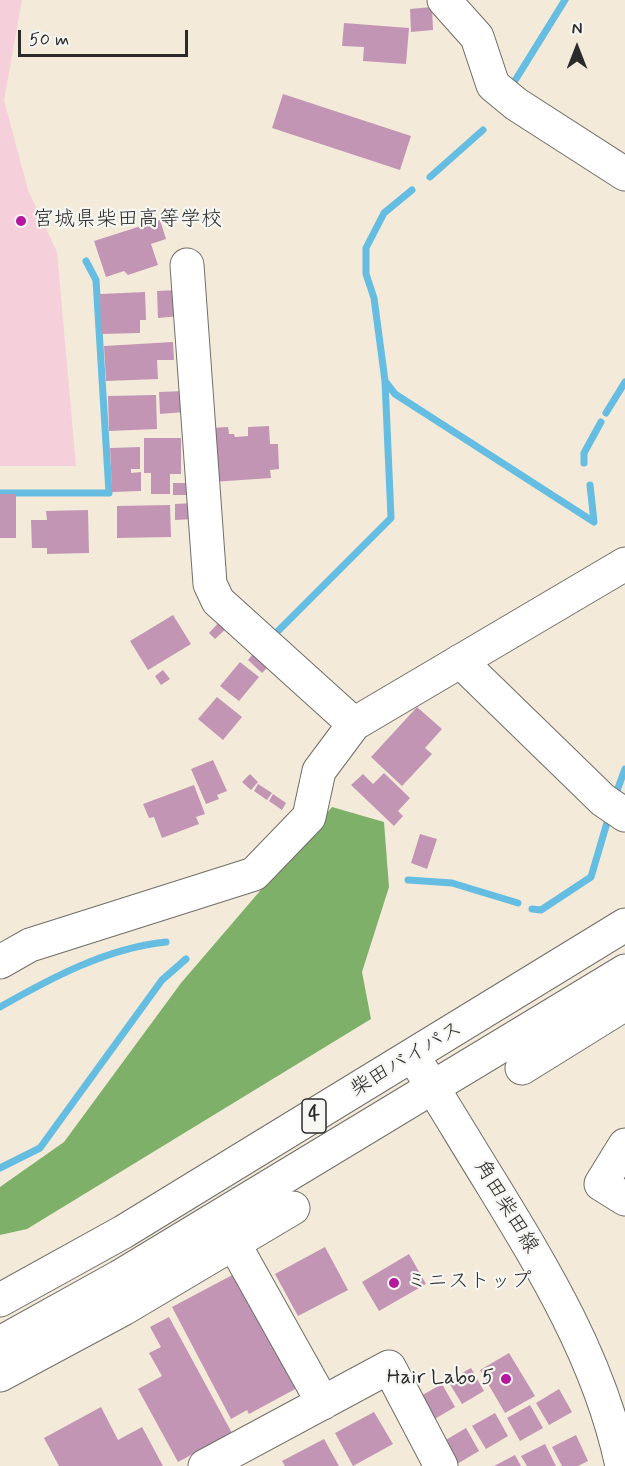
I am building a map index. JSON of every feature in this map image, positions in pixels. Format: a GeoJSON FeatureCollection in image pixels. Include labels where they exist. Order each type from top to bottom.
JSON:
{"type":"FeatureCollection","features":[{"type":"Feature","properties":{"kind":"main road"},"geometry":{"type":"LineString","coordinates":[[444,0],[477,37],[493,85],[516,104],[625,174]]}},
{"type":"Feature","properties":{"kind":"main road"},"geometry":{"type":"LineString","coordinates":[[187,265],[210,584],[218,601],[354,724]]}},
{"type":"Feature","properties":{"kind":"main road"},"geometry":{"type":"LineString","coordinates":[[0,962],[30,945],[254,874],[309,817],[319,771],[354,724],[625,564]]}},
{"type":"Feature","properties":{"kind":"main road"},"geometry":{"type":"LineString","coordinates":[[460,661],[603,800],[625,815]]}},
{"type":"Feature","properties":{"kind":"main road","name":"柴田バイパス"},"geometry":{"type":"LineString","coordinates":[[0,1300],[123,1232],[625,925]]}},
{"type":"Feature","properties":{"kind":"main road","name":"柴田バイパス"},"geometry":{"type":"LineString","coordinates":[[0,1343],[226,1230],[433,1088],[625,971]]}},
{"type":"Feature","properties":{"kind":"main road"},"geometry":{"type":"LineString","coordinates":[[522,1068],[625,1005]]}},
{"type":"Feature","properties":{"kind":"main road","name":"角田柴田線"},"geometry":{"type":"LineString","coordinates":[[413,1056],[558,1295],[579,1336],[602,1396],[622,1466]]}},
{"type":"Feature","properties":{"kind":"main road"},"geometry":{"type":"LineString","coordinates":[[625,1145],[601,1184],[625,1199]]}},
{"type":"Feature","properties":{"kind":"main road"},"geometry":{"type":"LineString","coordinates":[[0,1375],[123,1309],[226,1230],[293,1208]]}},
{"type":"Feature","properties":{"kind":"main road"},"geometry":{"type":"LineString","coordinates":[[226,1230],[323,1403]]}},
{"type":"Feature","properties":{"kind":"main road"},"geometry":{"type":"LineString","coordinates":[[205,1466],[389,1367],[441,1466]]}},
{"type":"Feature","properties":{"kind":"shaded area","name":"宮城県柴田高等学校"},"geometry":{"type":"Polygon","coordinates":[[[0,0],[22,0],[4,100],[28,190],[57,252],[76,466],[0,466],[0,0]]]}},
{"type":"Feature","properties":{"kind":"green space"},"geometry":{"type":"Polygon","coordinates":[[[332,807],[384,822],[389,887],[362,972],[371,1019],[27,1229],[0,1235],[0,1187],[64,1142],[181,983],[332,807]]]}},
{"type":"Feature","properties":{"kind":"building"},"geometry":{"type":"Polygon","coordinates":[[[432,7],[433,30],[411,32],[410,9],[432,7]]]}},
{"type":"Feature","properties":{"kind":"building"},"geometry":{"type":"Polygon","coordinates":[[[344,23],[409,28],[406,64],[363,61],[364,47],[342,46],[344,23]]]}},
{"type":"Feature","properties":{"kind":"building"},"geometry":{"type":"Polygon","coordinates":[[[283,94],[411,136],[400,170],[272,128],[283,94]]]}},
{"type":"Feature","properties":{"kind":"building"},"geometry":{"type":"Polygon","coordinates":[[[160,220],[166,239],[151,244],[158,265],[128,275],[124,271],[106,277],[94,241],[160,220]]]}},
{"type":"Feature","properties":{"kind":"building"},"geometry":{"type":"Polygon","coordinates":[[[179,290],[180,316],[158,318],[157,291],[179,290]]]}},
{"type":"Feature","properties":{"kind":"building"},"geometry":{"type":"Polygon","coordinates":[[[145,292],[146,320],[140,320],[140,333],[101,334],[100,294],[145,292]]]}},
{"type":"Feature","properties":{"kind":"building"},"geometry":{"type":"Polygon","coordinates":[[[173,342],[174,360],[157,360],[158,379],[106,381],[104,346],[173,342]]]}},
{"type":"Feature","properties":{"kind":"building"},"geometry":{"type":"Polygon","coordinates":[[[184,391],[185,412],[160,414],[159,392],[184,391]]]}},
{"type":"Feature","properties":{"kind":"building"},"geometry":{"type":"Polygon","coordinates":[[[156,395],[157,429],[109,431],[108,396],[156,395]]]}},
{"type":"Feature","properties":{"kind":"building"},"geometry":{"type":"Polygon","coordinates":[[[269,426],[270,444],[278,444],[279,469],[270,470],[271,478],[212,482],[209,428],[228,427],[229,434],[234,434],[235,437],[248,436],[248,427],[269,426]]]}},
{"type":"Feature","properties":{"kind":"building"},"geometry":{"type":"Polygon","coordinates":[[[144,438],[181,438],[181,474],[170,474],[170,494],[151,494],[151,473],[144,473],[144,438]]]}},
{"type":"Feature","properties":{"kind":"building"},"geometry":{"type":"Polygon","coordinates":[[[140,447],[140,469],[131,469],[131,473],[141,472],[141,491],[112,492],[110,448],[140,447]]]}},
{"type":"Feature","properties":{"kind":"building"},"geometry":{"type":"Polygon","coordinates":[[[173,483],[189,483],[189,495],[173,495],[173,483]]]}},
{"type":"Feature","properties":{"kind":"building"},"geometry":{"type":"Polygon","coordinates":[[[0,494],[16,494],[16,538],[0,538],[0,494]]]}},
{"type":"Feature","properties":{"kind":"building"},"geometry":{"type":"Polygon","coordinates":[[[194,503],[194,519],[175,520],[175,504],[194,503]]]}},
{"type":"Feature","properties":{"kind":"building"},"geometry":{"type":"Polygon","coordinates":[[[170,505],[171,537],[117,538],[117,506],[170,505]]]}},
{"type":"Feature","properties":{"kind":"building"},"geometry":{"type":"Polygon","coordinates":[[[88,510],[89,553],[47,554],[47,548],[32,548],[31,520],[47,520],[46,511],[88,510]]]}},
{"type":"Feature","properties":{"kind":"building"},"geometry":{"type":"Polygon","coordinates":[[[173,615],[191,644],[148,670],[130,641],[173,615]]]}},
{"type":"Feature","properties":{"kind":"building"},"geometry":{"type":"Polygon","coordinates":[[[222,619],[229,626],[215,639],[209,633],[222,619]]]}},
{"type":"Feature","properties":{"kind":"building"},"geometry":{"type":"Polygon","coordinates":[[[253,654],[268,667],[262,673],[248,660],[253,654]]]}},
{"type":"Feature","properties":{"kind":"building"},"geometry":{"type":"Polygon","coordinates":[[[240,662],[259,677],[239,701],[220,686],[240,662]]]}},
{"type":"Feature","properties":{"kind":"building"},"geometry":{"type":"Polygon","coordinates":[[[163,670],[170,679],[161,685],[155,676],[163,670]]]}},
{"type":"Feature","properties":{"kind":"building"},"geometry":{"type":"Polygon","coordinates":[[[217,697],[242,717],[223,740],[198,719],[217,697]]]}},
{"type":"Feature","properties":{"kind":"building"},"geometry":{"type":"Polygon","coordinates":[[[417,707],[442,729],[425,748],[432,754],[402,786],[371,757],[417,707]]]}},
{"type":"Feature","properties":{"kind":"building"},"geometry":{"type":"Polygon","coordinates":[[[213,760],[227,791],[217,795],[219,799],[206,804],[191,769],[213,760]]]}},
{"type":"Feature","properties":{"kind":"building"},"geometry":{"type":"Polygon","coordinates":[[[384,773],[410,798],[398,811],[403,816],[394,826],[351,785],[363,774],[373,784],[384,773]]]}},
{"type":"Feature","properties":{"kind":"building"},"geometry":{"type":"Polygon","coordinates":[[[250,774],[258,782],[251,790],[242,782],[250,774]]]}},
{"type":"Feature","properties":{"kind":"building"},"geometry":{"type":"Polygon","coordinates":[[[258,784],[272,793],[267,800],[254,791],[258,784]]]}},
{"type":"Feature","properties":{"kind":"building"},"geometry":{"type":"Polygon","coordinates":[[[194,785],[205,814],[196,817],[199,824],[162,838],[154,817],[149,818],[143,804],[194,785]]]}},
{"type":"Feature","properties":{"kind":"building"},"geometry":{"type":"Polygon","coordinates":[[[273,794],[286,803],[282,810],[269,801],[273,794]]]}},
{"type":"Feature","properties":{"kind":"building"},"geometry":{"type":"Polygon","coordinates":[[[420,834],[437,839],[427,869],[411,863],[420,834]]]}},
{"type":"Feature","properties":{"kind":"building"},"geometry":{"type":"Polygon","coordinates":[[[325,1247],[348,1290],[298,1316],[275,1274],[325,1247]]]}},
{"type":"Feature","properties":{"kind":"building","name":"ミニストップ"},"geometry":{"type":"Polygon","coordinates":[[[409,1254],[426,1284],[379,1311],[362,1282],[409,1254]]]}},
{"type":"Feature","properties":{"kind":"building"},"geometry":{"type":"Polygon","coordinates":[[[238,1272],[299,1387],[249,1414],[247,1410],[231,1419],[172,1307],[238,1272]]]}},
{"type":"Feature","properties":{"kind":"building"},"geometry":{"type":"Polygon","coordinates":[[[169,1317],[232,1433],[178,1462],[138,1389],[162,1376],[149,1353],[161,1347],[150,1327],[169,1317]]]}},
{"type":"Feature","properties":{"kind":"building"},"geometry":{"type":"Polygon","coordinates":[[[509,1353],[535,1396],[505,1413],[480,1370],[509,1353]]]}},
{"type":"Feature","properties":{"kind":"building"},"geometry":{"type":"Polygon","coordinates":[[[471,1368],[484,1391],[462,1404],[448,1381],[471,1368]]]}},
{"type":"Feature","properties":{"kind":"building"},"geometry":{"type":"Polygon","coordinates":[[[442,1384],[455,1407],[433,1420],[419,1397],[442,1384]]]}},
{"type":"Feature","properties":{"kind":"building"},"geometry":{"type":"Polygon","coordinates":[[[559,1389],[572,1412],[549,1425],[536,1403],[559,1389]]]}},
{"type":"Feature","properties":{"kind":"building"},"geometry":{"type":"Polygon","coordinates":[[[530,1405],[543,1428],[520,1441],[507,1418],[530,1405]]]}},
{"type":"Feature","properties":{"kind":"building"},"geometry":{"type":"Polygon","coordinates":[[[101,1407],[118,1440],[142,1427],[163,1466],[59,1466],[44,1438],[101,1407]]]}},
{"type":"Feature","properties":{"kind":"building"},"geometry":{"type":"Polygon","coordinates":[[[374,1412],[393,1444],[353,1466],[335,1433],[374,1412]]]}},
{"type":"Feature","properties":{"kind":"building"},"geometry":{"type":"Polygon","coordinates":[[[495,1413],[508,1436],[486,1449],[472,1426],[495,1413]]]}},
{"type":"Feature","properties":{"kind":"building"},"geometry":{"type":"Polygon","coordinates":[[[466,1428],[479,1451],[457,1464],[444,1441],[466,1428]]]}},
{"type":"Feature","properties":{"kind":"building"},"geometry":{"type":"Polygon","coordinates":[[[576,1435],[588,1461],[578,1466],[562,1466],[552,1447],[576,1435]]]}},
{"type":"Feature","properties":{"kind":"building"},"geometry":{"type":"Polygon","coordinates":[[[324,1439],[339,1466],[285,1466],[282,1461],[324,1439]]]}},
{"type":"Feature","properties":{"kind":"building"},"geometry":{"type":"Polygon","coordinates":[[[545,1444],[556,1466],[527,1466],[521,1456],[545,1444]]]}},
{"type":"Feature","properties":{"kind":"building"},"geometry":{"type":"Polygon","coordinates":[[[515,1455],[521,1466],[494,1466],[515,1455]]]}},
{"type":"Feature","properties":{"kind":"waterway"},"geometry":{"type":"LineString","coordinates":[[511,87],[565,0]]}},
{"type":"Feature","properties":{"kind":"waterway"},"geometry":{"type":"LineString","coordinates":[[430,177],[483,130]]}},
{"type":"Feature","properties":{"kind":"waterway"},"geometry":{"type":"LineString","coordinates":[[412,190],[384,213],[366,248],[366,274],[374,298],[385,381],[395,394],[594,522],[590,485]]}},
{"type":"Feature","properties":{"kind":"waterway"},"geometry":{"type":"LineString","coordinates":[[0,493],[109,493],[96,280],[86,261]]}},
{"type":"Feature","properties":{"kind":"waterway"},"geometry":{"type":"LineString","coordinates":[[273,636],[391,518],[385,381]]}},
{"type":"Feature","properties":{"kind":"waterway"},"geometry":{"type":"LineString","coordinates":[[606,413],[625,382]]}},
{"type":"Feature","properties":{"kind":"waterway"},"geometry":{"type":"LineString","coordinates":[[584,463],[584,453],[601,422]]}},
{"type":"Feature","properties":{"kind":"waterway"},"geometry":{"type":"LineString","coordinates":[[615,796],[625,769]]}},
{"type":"Feature","properties":{"kind":"waterway"},"geometry":{"type":"LineString","coordinates":[[532,909],[541,910],[591,877],[609,816]]}},
{"type":"Feature","properties":{"kind":"waterway"},"geometry":{"type":"LineString","coordinates":[[408,880],[452,883],[518,903]]}},
{"type":"Feature","properties":{"kind":"waterway"},"geometry":{"type":"LineString","coordinates":[[0,1007],[80,966],[122,951],[166,942]]}},
{"type":"Feature","properties":{"kind":"waterway"},"geometry":{"type":"LineString","coordinates":[[0,1168],[40,1148],[162,980],[186,959]]}},
{"type":"Feature","properties":{"kind":"place","name":"宮城県柴田高等学校"},"geometry":{"type":"Point","coordinates":[21,221]}},
{"type":"Feature","properties":{"kind":"place","name":"ミニストップ"},"geometry":{"type":"Point","coordinates":[394,1283]}},
{"type":"Feature","properties":{"kind":"place","name":"Hair Labo 5"},"geometry":{"type":"Point","coordinates":[506,1379]}}]}
